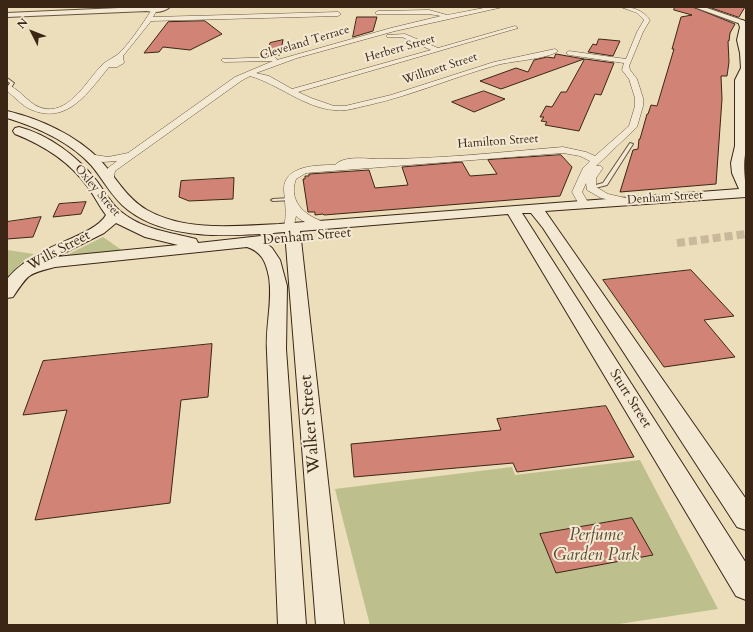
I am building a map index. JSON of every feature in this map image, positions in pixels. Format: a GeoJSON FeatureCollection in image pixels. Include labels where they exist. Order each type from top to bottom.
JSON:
{"type":"FeatureCollection","features":[{"type":"Feature","properties":{"kind":"main road"},"geometry":{"type":"LineString","coordinates":[[743,20],[744,27],[741,40],[746,52],[746,69],[740,80],[741,146],[738,153],[738,176],[746,189]]}},
{"type":"Feature","properties":{"kind":"main road","name":"Oxley Street"},"geometry":{"type":"LineString","coordinates":[[7,114],[52,132],[89,157],[110,180],[127,203],[141,212],[160,221],[189,228]]}},
{"type":"Feature","properties":{"kind":"main road","name":"Oxley Street"},"geometry":{"type":"LineString","coordinates":[[7,126],[36,138],[56,149],[73,162],[91,181],[114,214],[136,228],[168,238],[202,243],[242,243]]}},
{"type":"Feature","properties":{"kind":"main road","name":"Denham Street"},"geometry":{"type":"LineString","coordinates":[[588,209],[626,201],[746,194]]}},
{"type":"Feature","properties":{"kind":"main road","name":"Denham Street"},"geometry":{"type":"LineString","coordinates":[[189,228],[287,233],[528,215],[588,209],[746,201]]}},
{"type":"Feature","properties":{"kind":"main road","name":"Wills Street"},"geometry":{"type":"LineString","coordinates":[[7,293],[14,280],[24,270],[106,226],[114,214]]}},
{"type":"Feature","properties":{"kind":"main road","name":"Denham Street"},"geometry":{"type":"LineString","coordinates":[[24,270],[61,261],[242,243],[324,225],[528,215]]}},
{"type":"Feature","properties":{"kind":"main road","name":"Sturt Street"},"geometry":{"type":"LineString","coordinates":[[528,215],[746,519]]}},
{"type":"Feature","properties":{"kind":"main road","name":"Sturt Street"},"geometry":{"type":"LineString","coordinates":[[528,215],[746,587]]}},
{"type":"Feature","properties":{"kind":"main road"},"geometry":{"type":"LineString","coordinates":[[280,287],[287,233]]}},
{"type":"Feature","properties":{"kind":"main road","name":"Walker Street"},"geometry":{"type":"LineString","coordinates":[[287,233],[330,625]]}},
{"type":"Feature","properties":{"kind":"main road","name":"Walker Street"},"geometry":{"type":"LineString","coordinates":[[242,243],[255,244],[266,250],[275,265],[280,287],[276,337],[292,625]]}},
{"type":"Feature","properties":{"kind":"street"},"geometry":{"type":"LineString","coordinates":[[7,11],[109,7]]}},
{"type":"Feature","properties":{"kind":"street"},"geometry":{"type":"LineString","coordinates":[[7,15],[174,7]]}},
{"type":"Feature","properties":{"kind":"street","name":"Cleveland Terrace"},"geometry":{"type":"LineString","coordinates":[[110,180],[109,175],[111,170],[137,150],[238,79],[249,74],[296,57],[356,40],[448,16],[500,7]]}},
{"type":"Feature","properties":{"kind":"street"},"geometry":{"type":"LineString","coordinates":[[624,7],[640,9]]}},
{"type":"Feature","properties":{"kind":"street"},"geometry":{"type":"LineString","coordinates":[[588,209],[577,194],[579,186],[588,168],[630,131],[639,106],[639,98],[633,79],[626,70],[627,61],[646,22],[646,18],[640,9],[628,7]]}},
{"type":"Feature","properties":{"kind":"street"},"geometry":{"type":"LineString","coordinates":[[696,7],[743,20]]}},
{"type":"Feature","properties":{"kind":"street"},"geometry":{"type":"LineString","coordinates":[[708,7],[743,20]]}},
{"type":"Feature","properties":{"kind":"street"},"geometry":{"type":"LineString","coordinates":[[8,88],[34,108],[44,111],[54,111],[65,108],[80,95],[107,64],[112,65],[122,62],[120,56],[149,19],[148,9]]}},
{"type":"Feature","properties":{"kind":"street"},"geometry":{"type":"LineString","coordinates":[[378,13],[429,12],[448,16]]}},
{"type":"Feature","properties":{"kind":"street"},"geometry":{"type":"LineString","coordinates":[[149,19],[338,14]]}},
{"type":"Feature","properties":{"kind":"street","name":"Herbert Street"},"geometry":{"type":"LineString","coordinates":[[292,91],[515,28]]}},
{"type":"Feature","properties":{"kind":"street"},"geometry":{"type":"LineString","coordinates":[[356,40],[400,35],[438,50]]}},
{"type":"Feature","properties":{"kind":"street","name":"Willmett Street"},"geometry":{"type":"LineString","coordinates":[[249,74],[263,77],[308,100],[333,108],[351,108],[393,97],[496,63],[548,53],[555,50]]}},
{"type":"Feature","properties":{"kind":"street"},"geometry":{"type":"LineString","coordinates":[[569,53],[627,61]]}},
{"type":"Feature","properties":{"kind":"street"},"geometry":{"type":"LineString","coordinates":[[224,60],[263,60],[296,57]]}},
{"type":"Feature","properties":{"kind":"street","name":"Cleveland Terrace"},"geometry":{"type":"LineString","coordinates":[[89,157],[99,160],[109,160],[125,156],[137,150]]}},
{"type":"Feature","properties":{"kind":"street","name":"Hamilton Street"},"geometry":{"type":"LineString","coordinates":[[296,173],[310,169],[563,150],[583,154],[596,160]]}},
{"type":"Feature","properties":{"kind":"street"},"geometry":{"type":"LineString","coordinates":[[590,188],[591,178],[599,166],[596,160]]}},
{"type":"Feature","properties":{"kind":"street","name":"Walker Street"},"geometry":{"type":"LineString","coordinates":[[287,233],[291,201],[289,183],[291,178],[296,173]]}},
{"type":"Feature","properties":{"kind":"street"},"geometry":{"type":"LineString","coordinates":[[579,186],[590,188],[601,194],[626,201]]}},
{"type":"Feature","properties":{"kind":"street"},"geometry":{"type":"LineString","coordinates":[[291,201],[296,210],[306,219],[324,225]]}},
{"type":"Feature","properties":{"kind":"lane"},"geometry":{"type":"LineString","coordinates":[[7,79],[12,83],[8,88]]}},
{"type":"Feature","properties":{"kind":"lane"},"geometry":{"type":"LineString","coordinates":[[590,188],[605,184],[631,144]]}},
{"type":"Feature","properties":{"kind":"lane"},"geometry":{"type":"LineString","coordinates":[[273,200],[291,201]]}},
{"type":"Feature","properties":{"kind":"green space"},"geometry":{"type":"Polygon","coordinates":[[[103,237],[123,251],[65,256],[103,237]]]}},
{"type":"Feature","properties":{"kind":"green space"},"geometry":{"type":"Polygon","coordinates":[[[7,250],[34,254],[20,264],[7,279],[7,250]]]}},
{"type":"Feature","properties":{"kind":"green space","name":"Perfume Garden Park"},"geometry":{"type":"Polygon","coordinates":[[[640,460],[718,609],[612,625],[370,625],[335,489],[512,467],[515,475],[640,460]]]}},
{"type":"Feature","properties":{"kind":"building"},"geometry":{"type":"Polygon","coordinates":[[[675,7],[693,7],[735,24],[728,41],[729,62],[727,76],[721,76],[722,99],[716,184],[620,192],[633,150],[638,149],[639,139],[647,114],[651,105],[657,106],[674,49],[672,49],[681,17],[692,15],[674,10],[675,7]]]}},
{"type":"Feature","properties":{"kind":"building"},"geometry":{"type":"Polygon","coordinates":[[[709,7],[745,7],[739,17],[709,7]]]}},
{"type":"Feature","properties":{"kind":"building"},"geometry":{"type":"Polygon","coordinates":[[[357,17],[377,17],[373,31],[353,37],[357,17]]]}},
{"type":"Feature","properties":{"kind":"building"},"geometry":{"type":"Polygon","coordinates":[[[205,21],[222,34],[190,50],[163,47],[159,52],[144,53],[168,22],[205,21]]]}},
{"type":"Feature","properties":{"kind":"building"},"geometry":{"type":"Polygon","coordinates":[[[599,39],[620,41],[613,56],[588,52],[593,44],[596,45],[599,39]]]}},
{"type":"Feature","properties":{"kind":"building"},"geometry":{"type":"Polygon","coordinates":[[[283,40],[280,55],[266,55],[270,43],[283,40]]]}},
{"type":"Feature","properties":{"kind":"building"},"geometry":{"type":"Polygon","coordinates":[[[556,54],[584,59],[501,89],[480,81],[516,68],[528,72],[534,60],[547,57],[554,58],[556,54]]]}},
{"type":"Feature","properties":{"kind":"building"},"geometry":{"type":"Polygon","coordinates":[[[585,59],[614,63],[601,95],[595,94],[579,131],[545,125],[547,122],[541,121],[544,117],[540,117],[546,106],[552,107],[561,92],[566,92],[585,59]]]}},
{"type":"Feature","properties":{"kind":"building"},"geometry":{"type":"Polygon","coordinates":[[[484,91],[505,99],[474,112],[452,102],[484,91]]]}},
{"type":"Feature","properties":{"kind":"building"},"geometry":{"type":"Polygon","coordinates":[[[561,155],[572,167],[560,196],[324,215],[315,215],[315,212],[308,212],[303,179],[305,179],[305,176],[309,176],[309,174],[369,170],[375,188],[408,185],[402,167],[462,162],[470,176],[497,174],[488,160],[561,155]]]}},
{"type":"Feature","properties":{"kind":"building"},"geometry":{"type":"Polygon","coordinates":[[[234,178],[233,199],[189,201],[179,197],[181,181],[234,178]]]}},
{"type":"Feature","properties":{"kind":"building"},"geometry":{"type":"Polygon","coordinates":[[[86,202],[81,214],[53,217],[59,204],[86,202]]]}},
{"type":"Feature","properties":{"kind":"building"},"geometry":{"type":"Polygon","coordinates":[[[41,217],[33,237],[7,239],[7,222],[41,217]]]}},
{"type":"Feature","properties":{"kind":"building"},"geometry":{"type":"Polygon","coordinates":[[[691,270],[734,316],[704,320],[735,357],[664,367],[603,280],[691,270]]]}},
{"type":"Feature","properties":{"kind":"building"},"geometry":{"type":"Polygon","coordinates":[[[212,344],[208,397],[181,400],[170,503],[35,520],[67,410],[23,415],[43,361],[212,344]]]}},
{"type":"Feature","properties":{"kind":"building"},"geometry":{"type":"Polygon","coordinates":[[[606,406],[634,457],[517,472],[513,463],[354,477],[351,444],[501,430],[497,419],[606,406]]]}},
{"type":"Feature","properties":{"kind":"building"},"geometry":{"type":"Polygon","coordinates":[[[632,518],[653,555],[556,573],[540,534],[632,518]]]}},
{"type":"Feature","properties":{"kind":"tunnel"},"geometry":{"type":"LineString","coordinates":[[677,243],[746,234]]}}]}
